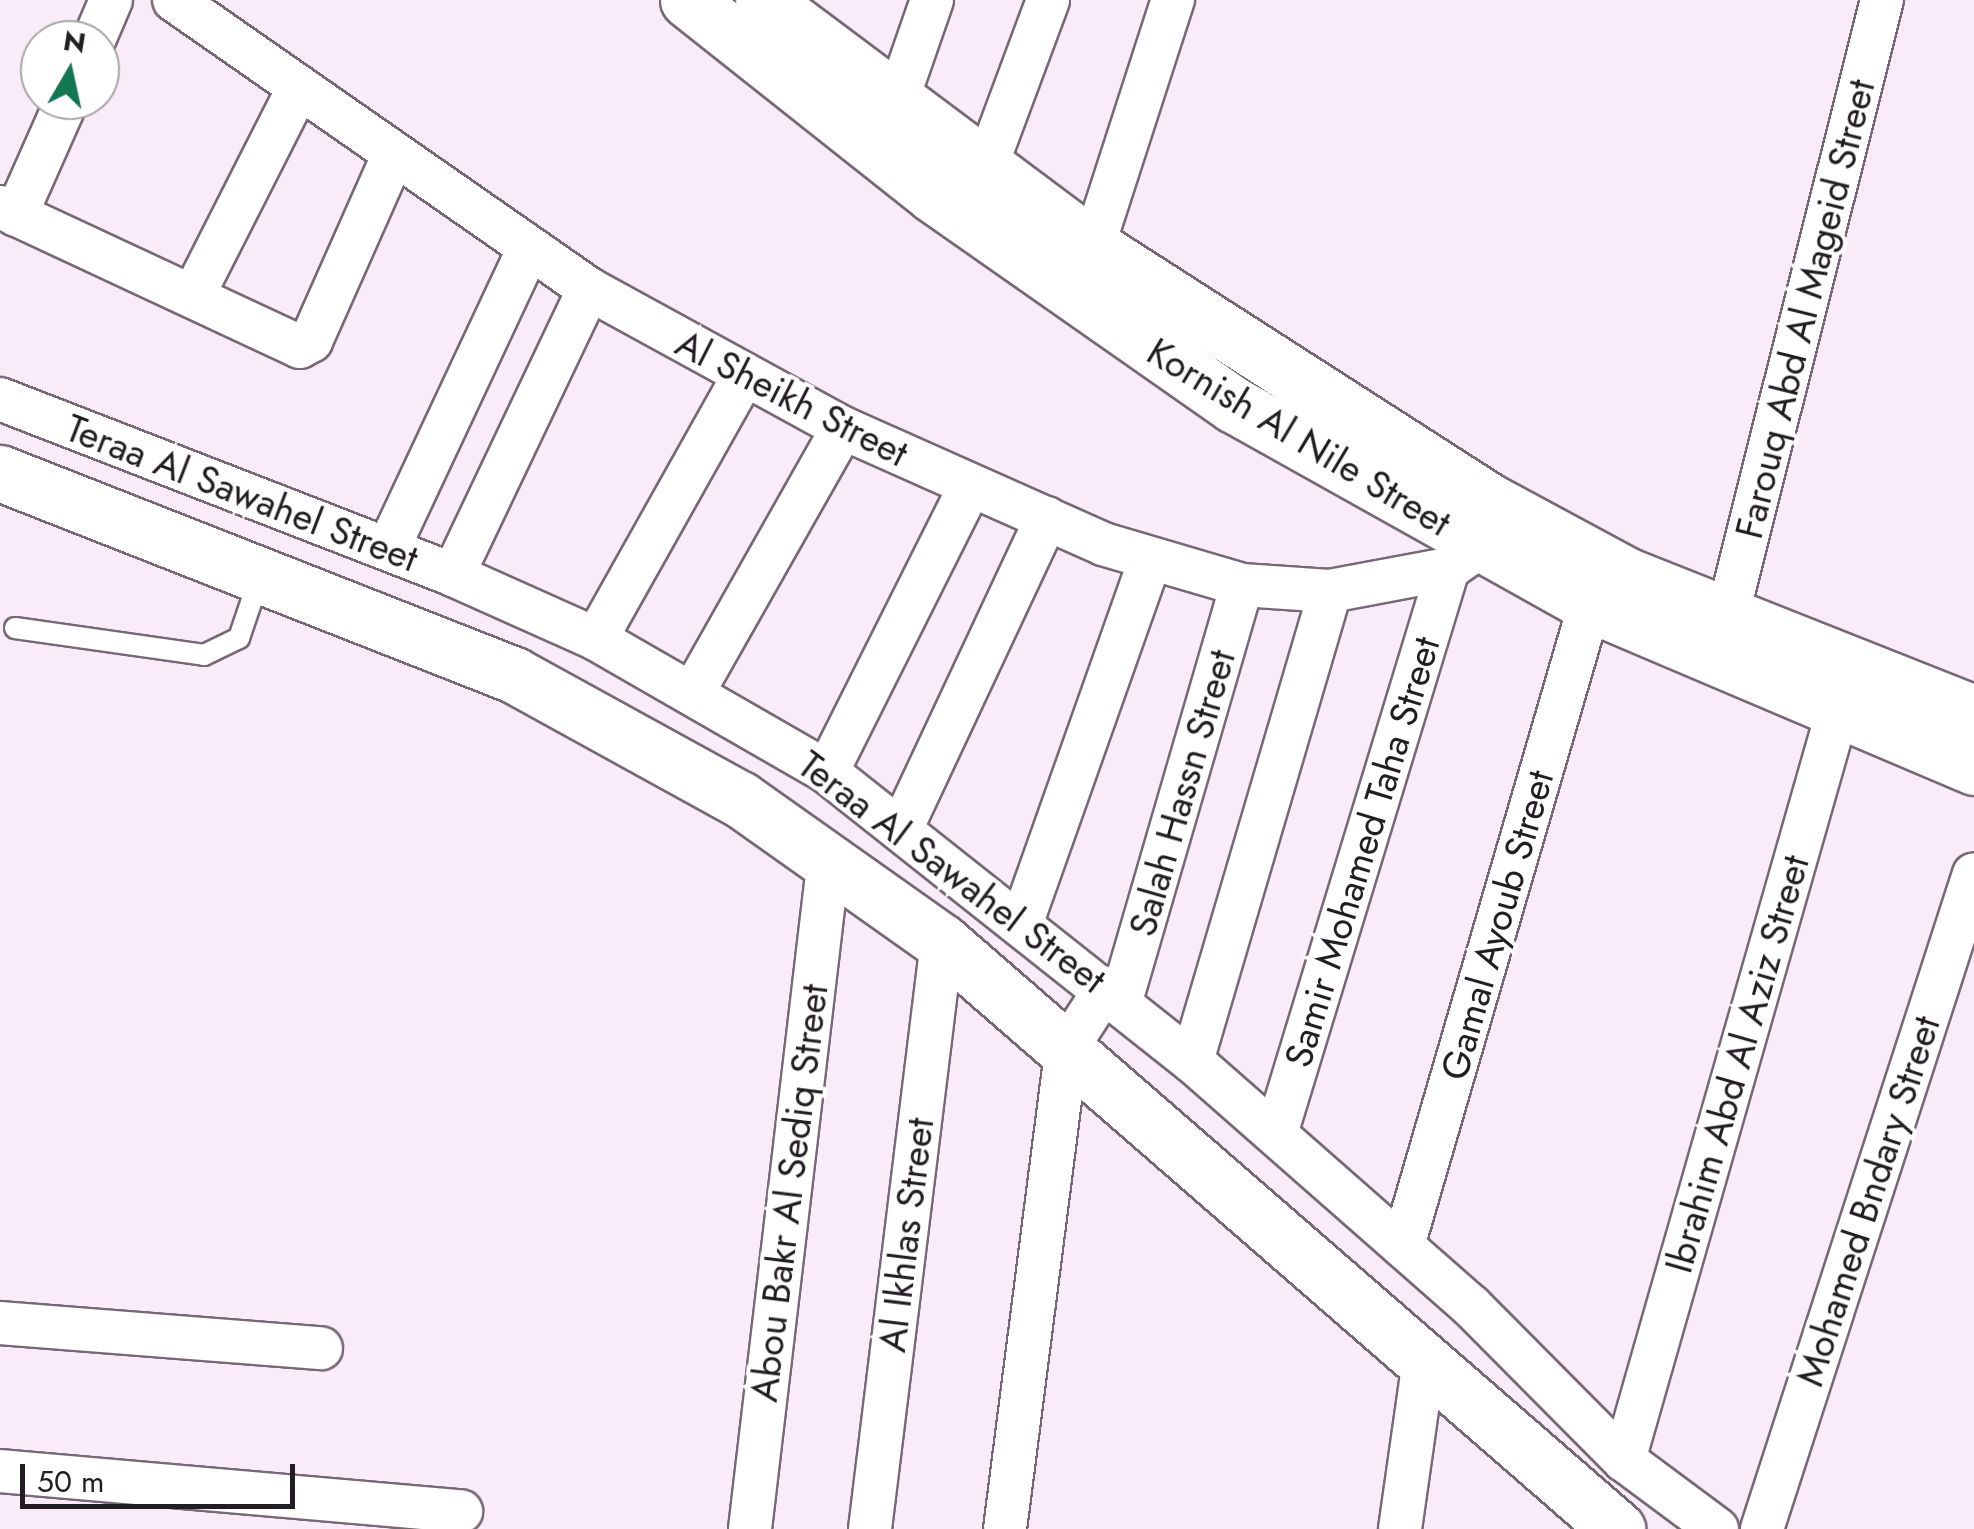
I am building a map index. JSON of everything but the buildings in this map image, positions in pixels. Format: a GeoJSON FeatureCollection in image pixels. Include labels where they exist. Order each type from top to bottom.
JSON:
{"type":"FeatureCollection","features":[{"type":"Feature","properties":{"kind":"main road","name":"Kornish Al Nile Street"},"geometry":{"type":"LineString","coordinates":[[688,0],[1006,248],[1234,405],[1384,464],[1727,617],[1843,692],[1974,767]]}},
{"type":"Feature","properties":{"kind":"main road","name":"Kornish Al Nile Street"},"geometry":{"type":"LineString","coordinates":[[778,5],[897,102],[1384,464],[1464,558],[1843,692],[1974,713]]}},
{"type":"Feature","properties":{"kind":"main road","name":"Teraa Al Sawahel Street"},"geometry":{"type":"LineString","coordinates":[[0,473],[514,675],[645,742],[829,858],[942,942],[1067,1048],[1426,1354],[1617,1529]]}},
{"type":"Feature","properties":{"kind":"street","name":"Al Sheikh Street"},"geometry":{"type":"LineString","coordinates":[[174,0],[392,158],[589,289],[742,377],[970,487],[1150,560],[1242,586],[1330,591],[1464,558]]}},
{"type":"Feature","properties":{"kind":"street"},"geometry":{"type":"LineString","coordinates":[[897,102],[932,0]]}},
{"type":"Feature","properties":{"kind":"street"},"geometry":{"type":"LineString","coordinates":[[986,167],[1048,0]]}},
{"type":"Feature","properties":{"kind":"street"},"geometry":{"type":"LineString","coordinates":[[1093,247],[1173,0]]}},
{"type":"Feature","properties":{"kind":"street","name":"Farouq Abd Al Mageid Street"},"geometry":{"type":"LineString","coordinates":[[1727,617],[1882,0]]}},
{"type":"Feature","properties":{"kind":"street"},"geometry":{"type":"LineString","coordinates":[[193,296],[300,88]]}},
{"type":"Feature","properties":{"kind":"street"},"geometry":{"type":"LineString","coordinates":[[56,120],[8,211],[306,346],[392,158]]}},
{"type":"Feature","properties":{"kind":"street"},"geometry":{"type":"LineString","coordinates":[[388,550],[528,250]]}},
{"type":"Feature","properties":{"kind":"street"},"geometry":{"type":"LineString","coordinates":[[453,574],[589,289]]}},
{"type":"Feature","properties":{"kind":"street"},"geometry":{"type":"LineString","coordinates":[[596,639],[742,377]]}},
{"type":"Feature","properties":{"kind":"street","name":"Teraa Al Sawahel Street"},"geometry":{"type":"LineString","coordinates":[[0,400],[453,574],[596,639],[694,691],[827,772],[903,825],[1023,919],[1192,1060],[1403,1246],[1624,1460],[1717,1529]]}},
{"type":"Feature","properties":{"kind":"street"},"geometry":{"type":"LineString","coordinates":[[694,691],[843,428]]}},
{"type":"Feature","properties":{"kind":"street"},"geometry":{"type":"LineString","coordinates":[[827,772],[970,487]]}},
{"type":"Feature","properties":{"kind":"street"},"geometry":{"type":"LineString","coordinates":[[903,825],[1047,518]]}},
{"type":"Feature","properties":{"kind":"street","name":"Samir Mohamed Taha Street"},"geometry":{"type":"LineString","coordinates":[[1276,1134],[1464,558]]}},
{"type":"Feature","properties":{"kind":"street"},"geometry":{"type":"LineString","coordinates":[[1023,919],[1150,560]]}},
{"type":"Feature","properties":{"kind":"street","name":"Salah Hassn Street"},"geometry":{"type":"LineString","coordinates":[[1067,1048],[1114,995],[1242,586]]}},
{"type":"Feature","properties":{"kind":"street"},"geometry":{"type":"LineString","coordinates":[[1192,1060],[1330,591]]}},
{"type":"Feature","properties":{"kind":"street","name":"Gamal Ayoub Street"},"geometry":{"type":"LineString","coordinates":[[1403,1246],[1590,604]]}},
{"type":"Feature","properties":{"kind":"street","name":"Ibrahim Abd Al Aziz Street"},"geometry":{"type":"LineString","coordinates":[[1624,1460],[1843,692]]}},
{"type":"Feature","properties":{"kind":"street","name":"Abou Bakr Al Sediq Street"},"geometry":{"type":"LineString","coordinates":[[750,1529],[829,858]]}},
{"type":"Feature","properties":{"kind":"street","name":"Mohamed Bndary Street"},"geometry":{"type":"LineString","coordinates":[[1762,1529],[1974,874]]}},
{"type":"Feature","properties":{"kind":"street","name":"Al Ikhlas Street"},"geometry":{"type":"LineString","coordinates":[[870,1529],[942,942]]}},
{"type":"Feature","properties":{"kind":"street"},"geometry":{"type":"LineString","coordinates":[[1005,1529],[1067,1048]]}},
{"type":"Feature","properties":{"kind":"street"},"geometry":{"type":"LineString","coordinates":[[0,1323],[321,1348]]}},
{"type":"Feature","properties":{"kind":"street"},"geometry":{"type":"LineString","coordinates":[[1400,1529],[1426,1354]]}},
{"type":"Feature","properties":{"kind":"street"},"geometry":{"type":"LineString","coordinates":[[0,1470],[461,1511]]}},
{"type":"Feature","properties":{"kind":"lane"},"geometry":{"type":"LineString","coordinates":[[15,628],[204,655],[239,638],[261,574]]}}]}
